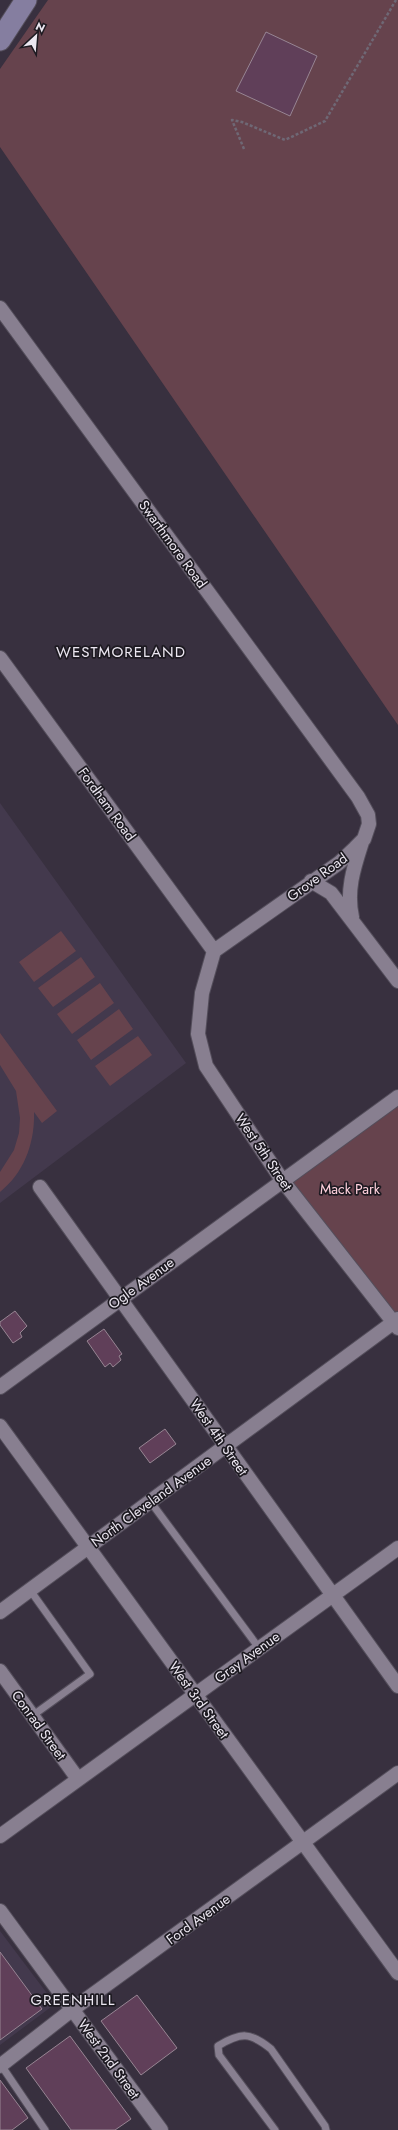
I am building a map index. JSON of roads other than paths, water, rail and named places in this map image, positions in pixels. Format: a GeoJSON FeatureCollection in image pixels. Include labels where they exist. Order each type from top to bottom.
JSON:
{"type":"FeatureCollection","features":[{"type":"Feature","properties":{"kind":"main road"},"geometry":{"type":"LineString","coordinates":[[0,40],[26,0]]}},
{"type":"Feature","properties":{"kind":"street","name":"Swarthmore Road"},"geometry":{"type":"LineString","coordinates":[[0,308],[358,797],[368,815],[368,830],[364,838]]}},
{"type":"Feature","properties":{"kind":"street","name":"Fordham Road"},"geometry":{"type":"LineString","coordinates":[[0,658],[214,951]]}},
{"type":"Feature","properties":{"kind":"street","name":"Grove Road"},"geometry":{"type":"LineString","coordinates":[[214,951],[311,881],[339,863],[364,838]]}},
{"type":"Feature","properties":{"kind":"street"},"geometry":{"type":"LineString","coordinates":[[353,919],[349,903],[350,883],[364,838]]}},
{"type":"Feature","properties":{"kind":"street"},"geometry":{"type":"LineString","coordinates":[[311,881],[331,893],[353,919],[398,981]]}},
{"type":"Feature","properties":{"kind":"street","name":"West 5th Street"},"geometry":{"type":"LineString","coordinates":[[214,951],[202,993],[198,1034],[206,1066],[282,1180],[397,1323]]}},
{"type":"Feature","properties":{"kind":"street","name":"Ogle Avenue"},"geometry":{"type":"LineString","coordinates":[[0,1387],[282,1180],[398,1097]]}},
{"type":"Feature","properties":{"kind":"street","name":"West 4th Street"},"geometry":{"type":"LineString","coordinates":[[40,1187],[398,1686]]}},
{"type":"Feature","properties":{"kind":"street","name":"North Cleveland Avenue"},"geometry":{"type":"LineString","coordinates":[[0,1612],[225,1446],[397,1323]]}},
{"type":"Feature","properties":{"kind":"street","name":"West 3rd Street"},"geometry":{"type":"LineString","coordinates":[[0,1426],[398,1973]]}},
{"type":"Feature","properties":{"kind":"street","name":"Gray Avenue"},"geometry":{"type":"LineString","coordinates":[[0,1836],[196,1695],[332,1594],[398,1548]]}},
{"type":"Feature","properties":{"kind":"street","name":"Conrad Street"},"geometry":{"type":"LineString","coordinates":[[0,1671],[78,1779]]}},
{"type":"Feature","properties":{"kind":"street","name":"Ford Avenue"},"geometry":{"type":"LineString","coordinates":[[0,2066],[73,2009],[398,1773]]}},
{"type":"Feature","properties":{"kind":"street","name":"West 2nd Street"},"geometry":{"type":"LineString","coordinates":[[0,1911],[73,2009],[158,2129]]}},
{"type":"Feature","properties":{"kind":"lane"},"geometry":{"type":"LineString","coordinates":[[150,1501],[259,1648]]}},
{"type":"Feature","properties":{"kind":"lane"},"geometry":{"type":"LineString","coordinates":[[30,1590],[90,1674],[32,1716]]}},
{"type":"Feature","properties":{"kind":"lane"},"geometry":{"type":"LineString","coordinates":[[274,2130],[219,2055],[218,2046],[239,2035],[251,2036],[259,2039],[271,2049],[325,2126],[326,2130]]}},
{"type":"Feature","properties":{"kind":"lane"},"geometry":{"type":"LineString","coordinates":[[0,2066],[45,2130]]}},
{"type":"Feature","properties":{"kind":"district","name":"WESTMORELAND"},"geometry":{"type":"Point","coordinates":[121,652]}},
{"type":"Feature","properties":{"kind":"district","name":"GREENHILL"},"geometry":{"type":"Point","coordinates":[73,2000]}},
{"type":"Feature","properties":{"kind":"park label","name":"Mack Park"},"geometry":{"type":"Point","coordinates":[350,1189]}}]}
